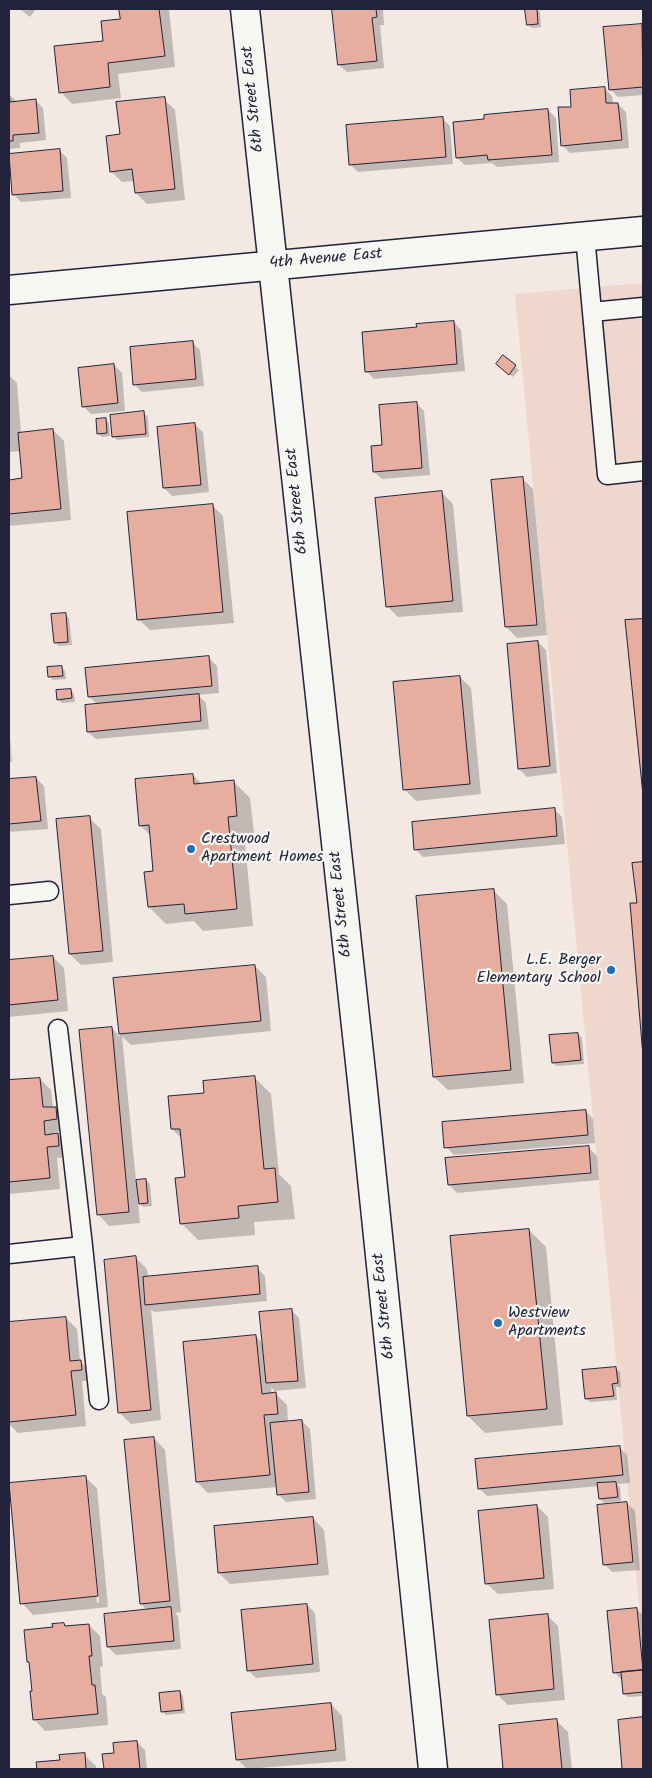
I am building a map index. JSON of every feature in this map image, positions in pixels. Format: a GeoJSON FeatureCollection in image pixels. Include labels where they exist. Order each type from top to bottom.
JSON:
{"type":"FeatureCollection","features":[{"type":"Feature","properties":{"kind":"street","name":"6th Street East"},"geometry":{"type":"LineString","coordinates":[[245,9],[362,1081],[433,1769]]}},
{"type":"Feature","properties":{"kind":"street","name":"4th Avenue East"},"geometry":{"type":"LineString","coordinates":[[9,290],[643,231]]}},
{"type":"Feature","properties":{"kind":"lane"},"geometry":{"type":"LineString","coordinates":[[585,236],[606,474],[643,471]]}},
{"type":"Feature","properties":{"kind":"lane"},"geometry":{"type":"LineString","coordinates":[[592,312],[643,307]]}},
{"type":"Feature","properties":{"kind":"lane"},"geometry":{"type":"LineString","coordinates":[[9,895],[49,891]]}},
{"type":"Feature","properties":{"kind":"lane"},"geometry":{"type":"LineString","coordinates":[[58,1030],[84,1246],[99,1400]]}},
{"type":"Feature","properties":{"kind":"lane"},"geometry":{"type":"LineString","coordinates":[[9,1254],[84,1246]]}},
{"type":"Feature","properties":{"kind":"shaded area","name":"L.E. Berger Elementary School"},"geometry":{"type":"Polygon","coordinates":[[[643,283],[643,1647],[515,294],[643,283]]]}},
{"type":"Feature","properties":{"kind":"building"},"geometry":{"type":"Polygon","coordinates":[[[119,9],[159,9],[165,56],[108,63],[110,87],[59,93],[54,46],[103,41],[101,21],[120,19],[119,9]]]}},
{"type":"Feature","properties":{"kind":"building"},"geometry":{"type":"Polygon","coordinates":[[[332,9],[376,9],[377,17],[372,18],[377,61],[338,65],[332,9]]]}},
{"type":"Feature","properties":{"kind":"building"},"geometry":{"type":"Polygon","coordinates":[[[525,9],[537,9],[538,24],[527,25],[525,9]]]}},
{"type":"Feature","properties":{"kind":"building"},"geometry":{"type":"Polygon","coordinates":[[[642,24],[643,87],[609,90],[603,27],[642,24]]]}},
{"type":"Feature","properties":{"kind":"building"},"geometry":{"type":"Polygon","coordinates":[[[605,87],[606,103],[618,103],[622,140],[561,146],[558,107],[571,107],[570,90],[605,87]]]}},
{"type":"Feature","properties":{"kind":"building"},"geometry":{"type":"Polygon","coordinates":[[[9,92],[10,102],[36,99],[39,133],[13,135],[13,141],[9,141],[9,92]]]}},
{"type":"Feature","properties":{"kind":"building"},"geometry":{"type":"Polygon","coordinates":[[[165,97],[175,189],[135,193],[132,169],[110,172],[106,136],[120,134],[116,102],[165,97]]]}},
{"type":"Feature","properties":{"kind":"building"},"geometry":{"type":"Polygon","coordinates":[[[548,109],[552,155],[488,160],[487,155],[456,158],[453,122],[484,119],[484,115],[548,109]]]}},
{"type":"Feature","properties":{"kind":"building"},"geometry":{"type":"Polygon","coordinates":[[[443,117],[446,157],[349,165],[346,125],[443,117]]]}},
{"type":"Feature","properties":{"kind":"building"},"geometry":{"type":"Polygon","coordinates":[[[60,149],[63,191],[12,195],[9,154],[60,149]]]}},
{"type":"Feature","properties":{"kind":"building"},"geometry":{"type":"Polygon","coordinates":[[[454,321],[457,364],[365,372],[362,332],[417,327],[416,324],[454,321]]]}},
{"type":"Feature","properties":{"kind":"building"},"geometry":{"type":"Polygon","coordinates":[[[193,341],[196,379],[133,385],[130,347],[193,341]]]}},
{"type":"Feature","properties":{"kind":"building"},"geometry":{"type":"Polygon","coordinates":[[[503,355],[516,365],[509,375],[496,364],[503,355]]]}},
{"type":"Feature","properties":{"kind":"building"},"geometry":{"type":"Polygon","coordinates":[[[114,364],[118,403],[82,407],[78,368],[114,364]]]}},
{"type":"Feature","properties":{"kind":"building"},"geometry":{"type":"Polygon","coordinates":[[[417,402],[422,468],[373,472],[371,446],[382,445],[379,405],[417,402]]]}},
{"type":"Feature","properties":{"kind":"building"},"geometry":{"type":"Polygon","coordinates":[[[144,411],[146,434],[112,437],[110,415],[144,411]]]}},
{"type":"Feature","properties":{"kind":"building"},"geometry":{"type":"Polygon","coordinates":[[[106,418],[107,433],[97,434],[96,419],[106,418]]]}},
{"type":"Feature","properties":{"kind":"building"},"geometry":{"type":"Polygon","coordinates":[[[195,423],[201,485],[163,488],[157,427],[195,423]]]}},
{"type":"Feature","properties":{"kind":"building"},"geometry":{"type":"Polygon","coordinates":[[[53,429],[61,509],[9,514],[9,480],[22,478],[18,433],[53,429]]]}},
{"type":"Feature","properties":{"kind":"building"},"geometry":{"type":"Polygon","coordinates":[[[523,477],[537,625],[505,627],[491,480],[523,477]]]}},
{"type":"Feature","properties":{"kind":"building"},"geometry":{"type":"Polygon","coordinates":[[[442,491],[453,601],[386,607],[375,498],[442,491]]]}},
{"type":"Feature","properties":{"kind":"building"},"geometry":{"type":"Polygon","coordinates":[[[213,504],[223,612],[137,620],[127,512],[213,504]]]}},
{"type":"Feature","properties":{"kind":"building"},"geometry":{"type":"Polygon","coordinates":[[[66,613],[68,642],[54,643],[51,614],[66,613]]]}},
{"type":"Feature","properties":{"kind":"building"},"geometry":{"type":"Polygon","coordinates":[[[643,619],[643,795],[625,620],[643,619]]]}},
{"type":"Feature","properties":{"kind":"building"},"geometry":{"type":"Polygon","coordinates":[[[538,641],[550,766],[518,769],[507,644],[538,641]]]}},
{"type":"Feature","properties":{"kind":"building"},"geometry":{"type":"Polygon","coordinates":[[[209,656],[212,686],[88,697],[85,668],[209,656]]]}},
{"type":"Feature","properties":{"kind":"building"},"geometry":{"type":"Polygon","coordinates":[[[62,666],[63,676],[48,677],[47,667],[62,666]]]}},
{"type":"Feature","properties":{"kind":"building"},"geometry":{"type":"Polygon","coordinates":[[[460,676],[470,784],[403,790],[393,682],[460,676]]]}},
{"type":"Feature","properties":{"kind":"building"},"geometry":{"type":"Polygon","coordinates":[[[71,689],[72,698],[57,700],[56,690],[71,689]]]}},
{"type":"Feature","properties":{"kind":"building"},"geometry":{"type":"Polygon","coordinates":[[[199,694],[201,721],[87,732],[85,705],[199,694]]]}},
{"type":"Feature","properties":{"kind":"building","name":"Crestwood Apartment Homes"},"geometry":{"type":"Polygon","coordinates":[[[193,774],[194,784],[234,780],[237,816],[228,817],[237,909],[185,914],[184,904],[148,907],[144,872],[153,871],[149,825],[139,826],[135,779],[193,774]]]}},
{"type":"Feature","properties":{"kind":"building"},"geometry":{"type":"Polygon","coordinates":[[[36,777],[41,821],[9,824],[9,779],[36,777]]]}},
{"type":"Feature","properties":{"kind":"building"},"geometry":{"type":"Polygon","coordinates":[[[555,808],[557,836],[414,850],[412,822],[555,808]]]}},
{"type":"Feature","properties":{"kind":"building"},"geometry":{"type":"Polygon","coordinates":[[[90,816],[103,951],[69,954],[56,819],[90,816]]]}},
{"type":"Feature","properties":{"kind":"building"},"geometry":{"type":"Polygon","coordinates":[[[643,862],[643,1056],[630,903],[637,903],[632,863],[643,862]]]}},
{"type":"Feature","properties":{"kind":"building"},"geometry":{"type":"Polygon","coordinates":[[[494,889],[511,1070],[433,1077],[416,896],[494,889]]]}},
{"type":"Feature","properties":{"kind":"building"},"geometry":{"type":"Polygon","coordinates":[[[53,956],[58,1000],[9,1005],[9,960],[53,956]]]}},
{"type":"Feature","properties":{"kind":"building"},"geometry":{"type":"Polygon","coordinates":[[[255,965],[261,1021],[119,1034],[113,978],[255,965]]]}},
{"type":"Feature","properties":{"kind":"building"},"geometry":{"type":"Polygon","coordinates":[[[112,1027],[129,1212],[97,1215],[79,1030],[112,1027]]]}},
{"type":"Feature","properties":{"kind":"building"},"geometry":{"type":"Polygon","coordinates":[[[578,1033],[581,1060],[552,1063],[549,1035],[578,1033]]]}},
{"type":"Feature","properties":{"kind":"building"},"geometry":{"type":"Polygon","coordinates":[[[255,1076],[264,1169],[275,1168],[278,1202],[238,1206],[239,1218],[180,1224],[175,1178],[185,1177],[180,1129],[171,1129],[168,1096],[204,1093],[203,1081],[255,1076]]]}},
{"type":"Feature","properties":{"kind":"building"},"geometry":{"type":"Polygon","coordinates":[[[40,1078],[43,1107],[56,1107],[57,1119],[44,1121],[45,1135],[58,1133],[59,1146],[47,1147],[50,1178],[9,1182],[9,1080],[40,1078]]]}},
{"type":"Feature","properties":{"kind":"building"},"geometry":{"type":"Polygon","coordinates":[[[586,1110],[588,1135],[444,1148],[442,1122],[586,1110]]]}},
{"type":"Feature","properties":{"kind":"building"},"geometry":{"type":"Polygon","coordinates":[[[589,1146],[591,1173],[448,1185],[445,1158],[589,1146]]]}},
{"type":"Feature","properties":{"kind":"building"},"geometry":{"type":"Polygon","coordinates":[[[146,1179],[148,1203],[139,1204],[136,1180],[146,1179]]]}},
{"type":"Feature","properties":{"kind":"building","name":"Westview Apartments"},"geometry":{"type":"Polygon","coordinates":[[[529,1229],[547,1409],[467,1416],[450,1236],[529,1229]]]}},
{"type":"Feature","properties":{"kind":"building"},"geometry":{"type":"Polygon","coordinates":[[[136,1256],[151,1410],[118,1413],[104,1260],[136,1256]]]}},
{"type":"Feature","properties":{"kind":"building"},"geometry":{"type":"Polygon","coordinates":[[[258,1266],[260,1294],[145,1305],[143,1277],[258,1266]]]}},
{"type":"Feature","properties":{"kind":"building"},"geometry":{"type":"Polygon","coordinates":[[[292,1309],[298,1381],[266,1383],[259,1312],[292,1309]]]}},
{"type":"Feature","properties":{"kind":"building"},"geometry":{"type":"Polygon","coordinates":[[[66,1317],[70,1361],[81,1360],[82,1370],[71,1371],[76,1415],[9,1422],[9,1322],[66,1317]]]}},
{"type":"Feature","properties":{"kind":"building"},"geometry":{"type":"Polygon","coordinates":[[[256,1335],[262,1394],[276,1392],[278,1414],[264,1415],[270,1475],[196,1482],[183,1342],[256,1335]]]}},
{"type":"Feature","properties":{"kind":"building"},"geometry":{"type":"Polygon","coordinates":[[[616,1367],[618,1383],[612,1384],[614,1396],[585,1399],[582,1370],[616,1367]]]}},
{"type":"Feature","properties":{"kind":"building"},"geometry":{"type":"Polygon","coordinates":[[[302,1420],[309,1492],[277,1495],[270,1423],[302,1420]]]}},
{"type":"Feature","properties":{"kind":"building"},"geometry":{"type":"Polygon","coordinates":[[[154,1437],[170,1601],[140,1604],[124,1440],[154,1437]]]}},
{"type":"Feature","properties":{"kind":"building"},"geometry":{"type":"Polygon","coordinates":[[[620,1446],[623,1475],[478,1489],[475,1459],[620,1446]]]}},
{"type":"Feature","properties":{"kind":"building"},"geometry":{"type":"Polygon","coordinates":[[[86,1476],[98,1596],[20,1604],[9,1483],[86,1476]]]}},
{"type":"Feature","properties":{"kind":"building"},"geometry":{"type":"Polygon","coordinates":[[[616,1482],[618,1497],[599,1499],[597,1483],[616,1482]]]}},
{"type":"Feature","properties":{"kind":"building"},"geometry":{"type":"Polygon","coordinates":[[[627,1502],[633,1562],[603,1565],[597,1505],[627,1502]]]}},
{"type":"Feature","properties":{"kind":"building"},"geometry":{"type":"Polygon","coordinates":[[[537,1505],[544,1578],[485,1584],[478,1511],[537,1505]]]}},
{"type":"Feature","properties":{"kind":"building"},"geometry":{"type":"Polygon","coordinates":[[[313,1517],[318,1564],[218,1573],[214,1526],[313,1517]]]}},
{"type":"Feature","properties":{"kind":"building"},"geometry":{"type":"Polygon","coordinates":[[[307,1604],[313,1664],[247,1671],[241,1610],[307,1604]]]}},
{"type":"Feature","properties":{"kind":"building"},"geometry":{"type":"Polygon","coordinates":[[[171,1607],[174,1641],[107,1647],[104,1614],[171,1607]]]}},
{"type":"Feature","properties":{"kind":"building"},"geometry":{"type":"Polygon","coordinates":[[[637,1608],[643,1670],[613,1673],[607,1611],[637,1608]]]}},
{"type":"Feature","properties":{"kind":"building"},"geometry":{"type":"Polygon","coordinates":[[[548,1614],[554,1689],[496,1695],[489,1620],[548,1614]]]}},
{"type":"Feature","properties":{"kind":"building"},"geometry":{"type":"Polygon","coordinates":[[[64,1623],[65,1626],[89,1624],[92,1656],[89,1656],[98,1714],[33,1720],[30,1691],[32,1691],[24,1630],[53,1627],[52,1624],[64,1623]]]}},
{"type":"Feature","properties":{"kind":"building"},"geometry":{"type":"Polygon","coordinates":[[[643,1670],[643,1692],[623,1694],[621,1672],[643,1670]]]}},
{"type":"Feature","properties":{"kind":"building"},"geometry":{"type":"Polygon","coordinates":[[[180,1691],[182,1710],[161,1712],[159,1693],[180,1691]]]}},
{"type":"Feature","properties":{"kind":"building"},"geometry":{"type":"Polygon","coordinates":[[[331,1703],[336,1750],[236,1760],[231,1713],[331,1703]]]}},
{"type":"Feature","properties":{"kind":"building"},"geometry":{"type":"Polygon","coordinates":[[[643,1717],[643,1769],[622,1769],[618,1720],[643,1717]]]}},
{"type":"Feature","properties":{"kind":"building"},"geometry":{"type":"Polygon","coordinates":[[[557,1719],[562,1769],[503,1769],[499,1725],[557,1719]]]}},
{"type":"Feature","properties":{"kind":"building"},"geometry":{"type":"Polygon","coordinates":[[[137,1741],[140,1769],[104,1769],[102,1754],[114,1753],[113,1743],[137,1741]]]}},
{"type":"Feature","properties":{"kind":"building"},"geometry":{"type":"Polygon","coordinates":[[[85,1753],[86,1769],[37,1769],[36,1762],[60,1760],[59,1755],[85,1753]]]}},
{"type":"Feature","properties":{"kind":"place","name":"Crestwood Apartment Homes"},"geometry":{"type":"Point","coordinates":[191,849]}},
{"type":"Feature","properties":{"kind":"place","name":"L.E. Berger Elementary School"},"geometry":{"type":"Point","coordinates":[611,970]}},
{"type":"Feature","properties":{"kind":"place","name":"Westview Apartments"},"geometry":{"type":"Point","coordinates":[498,1323]}}]}
